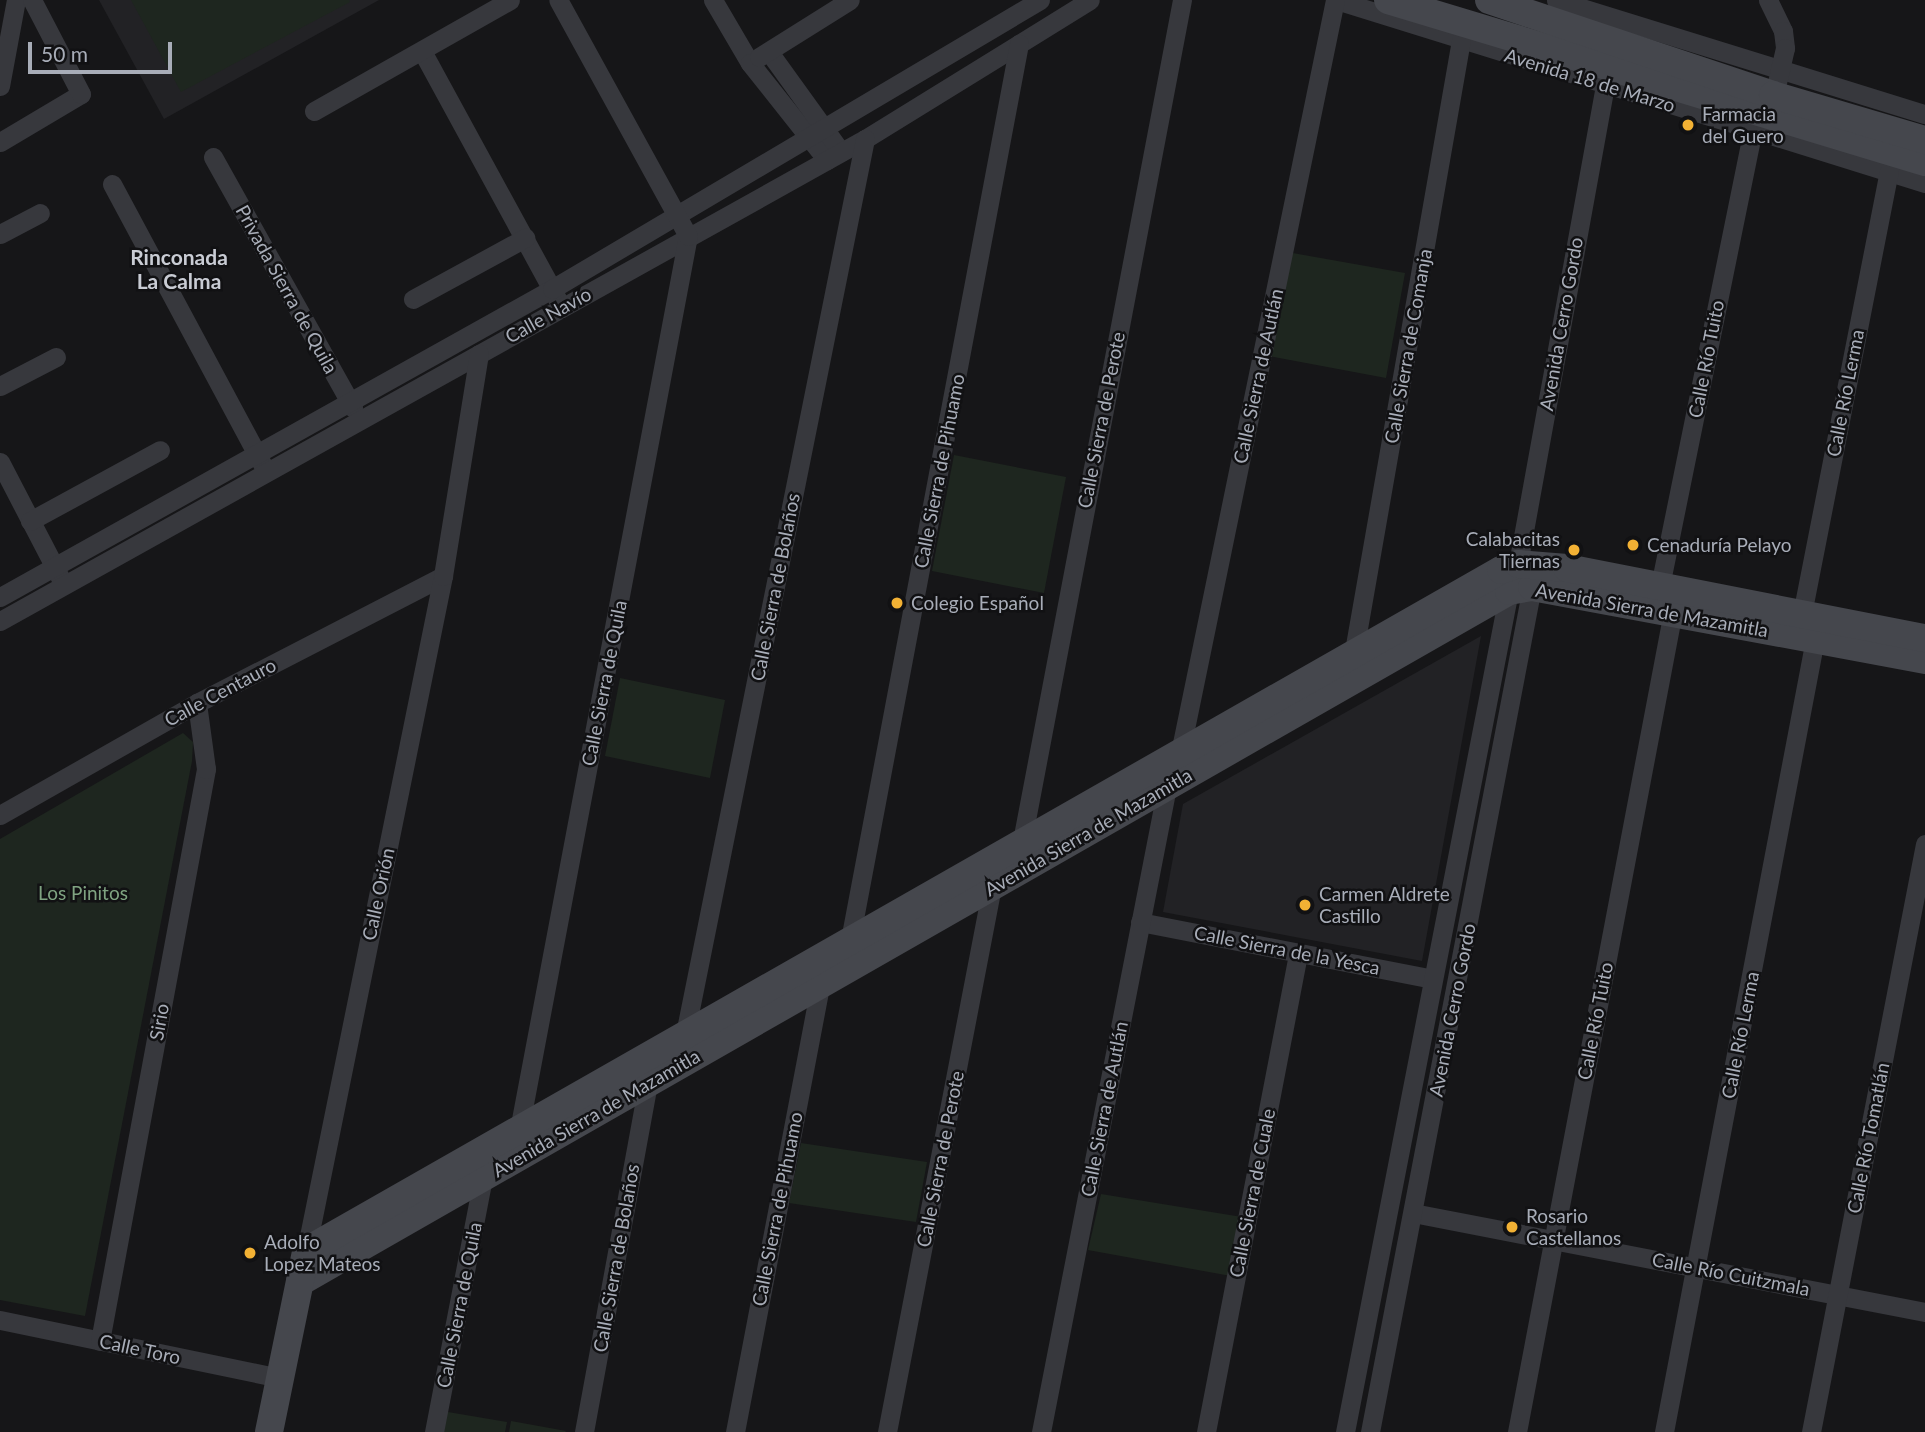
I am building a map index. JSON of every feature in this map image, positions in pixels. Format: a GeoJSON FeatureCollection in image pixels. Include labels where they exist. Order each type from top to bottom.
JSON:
{"type":"FeatureCollection","features":[{"type":"Feature","properties":{"kind":"street"},"geometry":{"type":"LineString","coordinates":[[0,86],[16,0]]}},
{"type":"Feature","properties":{"kind":"street"},"geometry":{"type":"LineString","coordinates":[[0,142],[81,94],[32,0]]}},
{"type":"Feature","properties":{"kind":"street"},"geometry":{"type":"LineString","coordinates":[[314,111],[510,0]]}},
{"type":"Feature","properties":{"kind":"street"},"geometry":{"type":"LineString","coordinates":[[558,0],[688,236]]}},
{"type":"Feature","properties":{"kind":"street"},"geometry":{"type":"LineString","coordinates":[[713,0],[750,63],[834,156]]}},
{"type":"Feature","properties":{"kind":"street"},"geometry":{"type":"LineString","coordinates":[[750,63],[850,0]]}},
{"type":"Feature","properties":{"kind":"street","name":"Calle Navío"},"geometry":{"type":"LineString","coordinates":[[0,597],[678,217],[1040,0]]}},
{"type":"Feature","properties":{"kind":"street","name":"Calle Navío"},"geometry":{"type":"LineString","coordinates":[[0,621],[865,139],[1090,0]]}},
{"type":"Feature","properties":{"kind":"street","name":"Calle Sierra de Perote"},"geometry":{"type":"LineString","coordinates":[[1022,841],[1182,0]]}},
{"type":"Feature","properties":{"kind":"street","name":"Avenida 18 de Marzo"},"geometry":{"type":"LineString","coordinates":[[1336,0],[1461,40],[1769,103],[1925,140]]}},
{"type":"Feature","properties":{"kind":"street","name":"Calle Sierra de Autlán"},"geometry":{"type":"LineString","coordinates":[[1180,753],[1336,0]]}},
{"type":"Feature","properties":{"kind":"street","name":"Avenida 18 de Marzo"},"geometry":{"type":"LineString","coordinates":[[1388,0],[1605,83],[1769,103],[1925,114]]}},
{"type":"Feature","properties":{"kind":"street","name":"Avenida 18 de Marzo"},"geometry":{"type":"LineString","coordinates":[[1489,0],[1552,6],[1769,103],[1925,162]]}},
{"type":"Feature","properties":{"kind":"street","name":"Calle Río Tuito"},"geometry":{"type":"LineString","coordinates":[[1517,1432],[1666,598],[1783,31],[1768,0]]}},
{"type":"Feature","properties":{"kind":"street"},"geometry":{"type":"LineString","coordinates":[[1536,55],[1552,6]]}},
{"type":"Feature","properties":{"kind":"street","name":"Calle Sierra de Comanja"},"geometry":{"type":"LineString","coordinates":[[1354,651],[1461,40]]}},
{"type":"Feature","properties":{"kind":"street","name":"Calle Sierra de Pihuamo"},"geometry":{"type":"LineString","coordinates":[[850,940],[1019,44]]}},
{"type":"Feature","properties":{"kind":"street"},"geometry":{"type":"LineString","coordinates":[[422,51],[561,307]]}},
{"type":"Feature","properties":{"kind":"street"},"geometry":{"type":"LineString","coordinates":[[769,52],[815,133]]}},
{"type":"Feature","properties":{"kind":"street","name":"Avenida Cerro Gordo"},"geometry":{"type":"LineString","coordinates":[[1370,1432],[1492,798],[1520,581],[1605,83]]}},
{"type":"Feature","properties":{"kind":"street","name":"Avenida 18 de Marzo"},"geometry":{"type":"LineString","coordinates":[[1769,103],[1889,172],[1925,183]]}},
{"type":"Feature","properties":{"kind":"street","name":"Calle Sierra de Bolaños"},"geometry":{"type":"LineString","coordinates":[[685,1034],[865,139]]}},
{"type":"Feature","properties":{"kind":"street","name":"Privada Sierra de Quila"},"geometry":{"type":"LineString","coordinates":[[213,157],[361,421]]}},
{"type":"Feature","properties":{"kind":"street","name":"Calle Río Lerma"},"geometry":{"type":"LineString","coordinates":[[1801,614],[1889,172]]}},
{"type":"Feature","properties":{"kind":"street"},"geometry":{"type":"LineString","coordinates":[[112,184],[267,472]]}},
{"type":"Feature","properties":{"kind":"street"},"geometry":{"type":"LineString","coordinates":[[0,234],[40,213]]}},
{"type":"Feature","properties":{"kind":"street","name":"Calle Sierra de Quila"},"geometry":{"type":"LineString","coordinates":[[519,1130],[688,236]]}},
{"type":"Feature","properties":{"kind":"street"},"geometry":{"type":"LineString","coordinates":[[413,299],[525,238]]}},
{"type":"Feature","properties":{"kind":"street","name":"Calle Orión"},"geometry":{"type":"LineString","coordinates":[[269,1432],[443,576],[479,354]]}},
{"type":"Feature","properties":{"kind":"street"},"geometry":{"type":"LineString","coordinates":[[0,386],[56,357]]}},
{"type":"Feature","properties":{"kind":"street"},"geometry":{"type":"LineString","coordinates":[[30,521],[160,450]]}},
{"type":"Feature","properties":{"kind":"street"},"geometry":{"type":"LineString","coordinates":[[0,462],[64,586]]}},
{"type":"Feature","properties":{"kind":"street","name":"Calle Centauro"},"geometry":{"type":"LineString","coordinates":[[0,814],[197,703],[443,576]]}},
{"type":"Feature","properties":{"kind":"street","name":"Avenida Sierra de Mazamitla"},"geometry":{"type":"LineString","coordinates":[[300,1282],[483,1177],[685,1034],[850,940],[945,900],[992,886],[1167,787],[1425,627],[1520,581],[1666,598],[1721,609],[1815,639],[1925,660]]}},
{"type":"Feature","properties":{"kind":"street","name":"Avenida Cerro Gordo"},"geometry":{"type":"LineString","coordinates":[[1345,1432],[1469,793],[1520,581]]}},
{"type":"Feature","properties":{"kind":"street","name":"Avenida Sierra de Mazamitla"},"geometry":{"type":"LineString","coordinates":[[1721,609],[1801,614],[1925,638]]}},
{"type":"Feature","properties":{"kind":"street","name":"Avenida Sierra de Mazamitla"},"geometry":{"type":"LineString","coordinates":[[306,1251],[519,1130],[648,1083],[820,986],[945,900],[1022,841],[1180,753],[1354,651],[1425,627]]}},
{"type":"Feature","properties":{"kind":"street","name":"Calle Río Lerma"},"geometry":{"type":"LineString","coordinates":[[1664,1432],[1815,639]]}},
{"type":"Feature","properties":{"kind":"street","name":"Sirio"},"geometry":{"type":"LineString","coordinates":[[100,1341],[206,769],[197,703]]}},
{"type":"Feature","properties":{"kind":"street","name":"Calle Sierra de Autlán"},"geometry":{"type":"LineString","coordinates":[[1041,1432],[1167,787]]}},
{"type":"Feature","properties":{"kind":"street"},"geometry":{"type":"LineString","coordinates":[[1469,793],[1492,798]]}},
{"type":"Feature","properties":{"kind":"street","name":"Calle Río Tomatlán"},"geometry":{"type":"LineString","coordinates":[[1811,1432],[1925,844]]}},
{"type":"Feature","properties":{"kind":"street","name":"Calle Sierra de Perote"},"geometry":{"type":"LineString","coordinates":[[887,1432],[992,886]]}},
{"type":"Feature","properties":{"kind":"street","name":"Calle Sierra de la Yesca"},"geometry":{"type":"LineString","coordinates":[[1140,922],[1433,979]]}},
{"type":"Feature","properties":{"kind":"street","name":"Calle Sierra de Cuale"},"geometry":{"type":"LineString","coordinates":[[1206,1432],[1298,953]]}},
{"type":"Feature","properties":{"kind":"street","name":"Calle Sierra de Pihuamo"},"geometry":{"type":"LineString","coordinates":[[734,1432],[820,986]]}},
{"type":"Feature","properties":{"kind":"street","name":"Calle Sierra de Bolaños"},"geometry":{"type":"LineString","coordinates":[[584,1432],[648,1083]]}},
{"type":"Feature","properties":{"kind":"street","name":"Calle Sierra de Quila"},"geometry":{"type":"LineString","coordinates":[[434,1432],[483,1177]]}},
{"type":"Feature","properties":{"kind":"street","name":"Calle Río Cuitzmala"},"geometry":{"type":"LineString","coordinates":[[1413,1213],[1925,1311]]}},
{"type":"Feature","properties":{"kind":"street","name":"Calle Toro"},"geometry":{"type":"LineString","coordinates":[[0,1320],[280,1378]]}},
{"type":"Feature","properties":{"kind":"shaded area"},"geometry":{"type":"Polygon","coordinates":[[[99,0],[379,0],[164,119],[99,0]]]}},
{"type":"Feature","properties":{"kind":"shaded area"},"geometry":{"type":"Polygon","coordinates":[[[1481,636],[1422,961],[1163,912],[1183,804],[1481,636]]]}},
{"type":"Feature","properties":{"kind":"green space"},"geometry":{"type":"Polygon","coordinates":[[[131,0],[349,0],[350,2],[181,92],[131,0]]]}},
{"type":"Feature","properties":{"kind":"green space"},"geometry":{"type":"Polygon","coordinates":[[[1287,252],[1405,273],[1386,378],[1269,356],[1287,252]]]}},
{"type":"Feature","properties":{"kind":"green space"},"geometry":{"type":"Polygon","coordinates":[[[954,455],[1066,477],[1044,593],[932,571],[954,455]]]}},
{"type":"Feature","properties":{"kind":"green space"},"geometry":{"type":"Polygon","coordinates":[[[620,678],[725,700],[710,778],[605,756],[620,678]]]}},
{"type":"Feature","properties":{"kind":"green space","name":"Los Pinitos"},"geometry":{"type":"Polygon","coordinates":[[[183,733],[193,742],[192,761],[85,1316],[0,1300],[0,839],[183,733]]]}},
{"type":"Feature","properties":{"kind":"green space"},"geometry":{"type":"Polygon","coordinates":[[[801,1143],[927,1162],[916,1222],[789,1203],[801,1143]]]}},
{"type":"Feature","properties":{"kind":"green space"},"geometry":{"type":"Polygon","coordinates":[[[1101,1194],[1242,1217],[1231,1276],[1088,1250],[1101,1194]]]}},
{"type":"Feature","properties":{"kind":"green space"},"geometry":{"type":"Polygon","coordinates":[[[442,1411],[507,1422],[505,1432],[438,1432],[442,1411]]]}},
{"type":"Feature","properties":{"kind":"green space"},"geometry":{"type":"Polygon","coordinates":[[[511,1421],[566,1431],[509,1432],[511,1421]]]}},
{"type":"Feature","properties":{"kind":"place","name":"Farmacia del Guero"},"geometry":{"type":"Point","coordinates":[1688,125]}},
{"type":"Feature","properties":{"kind":"place","name":"Cenaduría Pelayo"},"geometry":{"type":"Point","coordinates":[1633,545]}},
{"type":"Feature","properties":{"kind":"place","name":"Calabacitas Tiernas"},"geometry":{"type":"Point","coordinates":[1574,550]}},
{"type":"Feature","properties":{"kind":"place","name":"Colegio Español"},"geometry":{"type":"Point","coordinates":[897,603]}},
{"type":"Feature","properties":{"kind":"place","name":"Carmen Aldrete Castillo"},"geometry":{"type":"Point","coordinates":[1305,905]}},
{"type":"Feature","properties":{"kind":"place","name":"Rosario Castellanos"},"geometry":{"type":"Point","coordinates":[1512,1227]}},
{"type":"Feature","properties":{"kind":"place","name":"Adolfo Lopez Mateos"},"geometry":{"type":"Point","coordinates":[250,1253]}},
{"type":"Feature","properties":{"kind":"district","name":"Rinconada La Calma"},"geometry":{"type":"Point","coordinates":[179,269]}}]}
